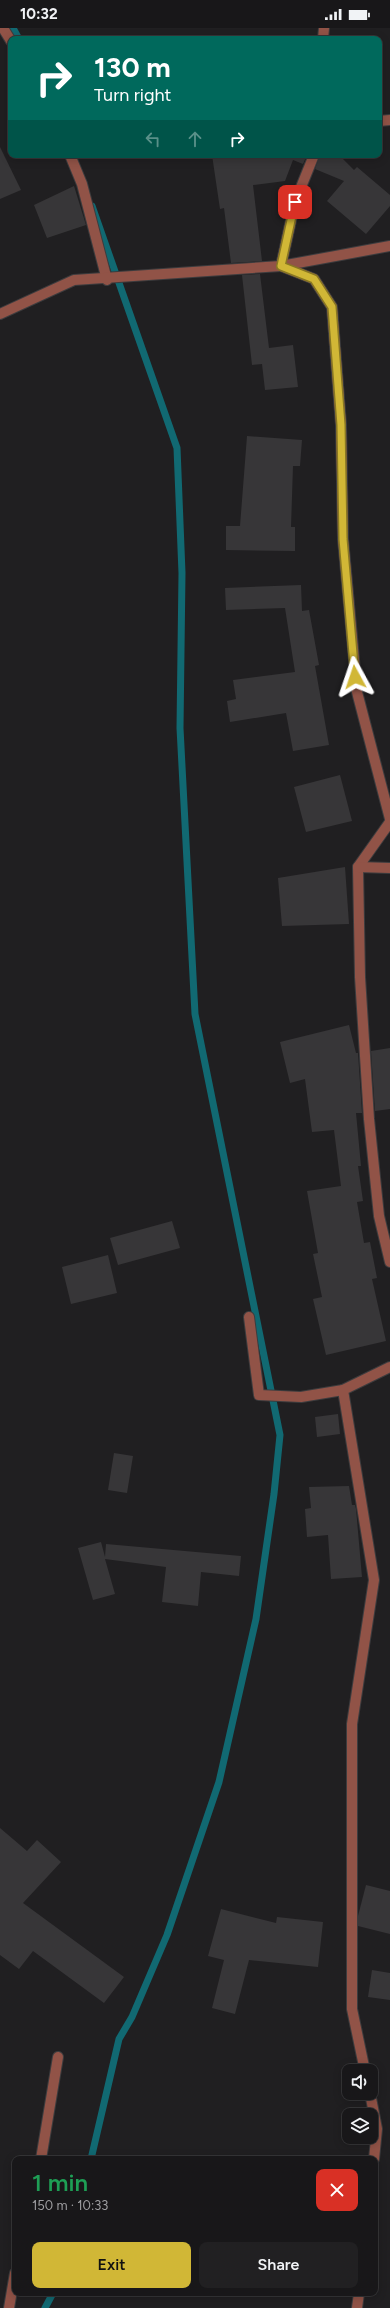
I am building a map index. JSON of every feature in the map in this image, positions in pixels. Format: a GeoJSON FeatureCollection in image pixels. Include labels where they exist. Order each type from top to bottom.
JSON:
{"type":"FeatureCollection","features":[{"type":"Feature","properties":{"kind":"street"},"geometry":{"type":"LineString","coordinates":[[71,158],[84,192],[107,280]]}},
{"type":"Feature","properties":{"kind":"street"},"geometry":{"type":"LineString","coordinates":[[281,266],[295,202],[313,158]]}},
{"type":"Feature","properties":{"kind":"street"},"geometry":{"type":"LineString","coordinates":[[0,314],[74,280],[107,280],[152,275],[281,266],[390,246]]}},
{"type":"Feature","properties":{"kind":"street"},"geometry":{"type":"LineString","coordinates":[[281,266],[314,279],[332,307],[341,425],[343,539],[356,692],[390,820],[358,867],[360,977],[369,1119],[379,1216],[390,1262]]}},
{"type":"Feature","properties":{"kind":"street"},"geometry":{"type":"LineString","coordinates":[[358,867],[390,868]]}},
{"type":"Feature","properties":{"kind":"street"},"geometry":{"type":"LineString","coordinates":[[249,1317],[259,1395],[301,1397],[343,1390],[390,1367]]}},
{"type":"Feature","properties":{"kind":"street"},"geometry":{"type":"LineString","coordinates":[[343,1390],[374,1580],[352,1724],[352,2009],[364,2064]]}},
{"type":"Feature","properties":{"kind":"street"},"geometry":{"type":"LineString","coordinates":[[42,2156],[58,2057]]}},
{"type":"Feature","properties":{"kind":"street"},"geometry":{"type":"LineString","coordinates":[[372,2100],[378,2129],[374,2156]]}},
{"type":"Feature","properties":{"kind":"street"},"geometry":{"type":"LineString","coordinates":[[9,2308],[12,2290]]}},
{"type":"Feature","properties":{"kind":"street"},"geometry":{"type":"LineString","coordinates":[[357,2308],[359,2296]]}},
{"type":"Feature","properties":{"kind":"building"},"geometry":{"type":"Polygon","coordinates":[[[0,147],[21,190],[0,199],[0,147]]]}},
{"type":"Feature","properties":{"kind":"building"},"geometry":{"type":"Polygon","coordinates":[[[212,158],[306,158],[303,164],[293,160],[285,181],[253,185],[262,261],[231,263],[224,208],[220,209],[212,158]]]}},
{"type":"Feature","properties":{"kind":"building"},"geometry":{"type":"Polygon","coordinates":[[[319,158],[342,158],[354,170],[357,167],[390,195],[390,206],[366,234],[327,201],[344,181],[315,169],[319,158]]]}},
{"type":"Feature","properties":{"kind":"building"},"geometry":{"type":"Polygon","coordinates":[[[74,186],[86,225],[47,238],[34,205],[74,186]]]}},
{"type":"Feature","properties":{"kind":"building"},"geometry":{"type":"Polygon","coordinates":[[[260,274],[269,348],[293,345],[298,387],[265,390],[262,364],[252,365],[242,275],[260,274]]]}},
{"type":"Feature","properties":{"kind":"building"},"geometry":{"type":"Polygon","coordinates":[[[247,436],[302,440],[300,466],[293,466],[291,527],[295,527],[295,551],[226,550],[226,526],[240,526],[247,436]]]}},
{"type":"Feature","properties":{"kind":"building"},"geometry":{"type":"Polygon","coordinates":[[[301,585],[302,611],[309,610],[319,665],[315,666],[329,745],[293,751],[286,713],[230,722],[227,701],[236,699],[233,680],[295,672],[285,608],[226,610],[225,588],[301,585]]]}},
{"type":"Feature","properties":{"kind":"building"},"geometry":{"type":"Polygon","coordinates":[[[340,775],[352,821],[306,832],[294,787],[340,775]]]}},
{"type":"Feature","properties":{"kind":"building"},"geometry":{"type":"Polygon","coordinates":[[[345,867],[349,924],[282,926],[278,878],[345,867]]]}},
{"type":"Feature","properties":{"kind":"building"},"geometry":{"type":"Polygon","coordinates":[[[349,1025],[356,1053],[358,1053],[362,1113],[356,1113],[361,1166],[358,1166],[363,1201],[357,1202],[364,1243],[370,1242],[377,1278],[372,1279],[386,1341],[326,1355],[313,1299],[322,1297],[313,1254],[318,1253],[307,1191],[341,1186],[334,1130],[312,1132],[305,1079],[290,1083],[280,1042],[349,1025]]]}},
{"type":"Feature","properties":{"kind":"building"},"geometry":{"type":"Polygon","coordinates":[[[390,1048],[390,1109],[375,1111],[371,1051],[390,1048]]]}},
{"type":"Feature","properties":{"kind":"building"},"geometry":{"type":"Polygon","coordinates":[[[172,1221],[180,1248],[118,1265],[110,1238],[172,1221]]]}},
{"type":"Feature","properties":{"kind":"building"},"geometry":{"type":"Polygon","coordinates":[[[108,1255],[117,1293],[71,1304],[62,1267],[108,1255]]]}},
{"type":"Feature","properties":{"kind":"building"},"geometry":{"type":"Polygon","coordinates":[[[338,1414],[340,1434],[317,1437],[315,1417],[338,1414]]]}},
{"type":"Feature","properties":{"kind":"building"},"geometry":{"type":"Polygon","coordinates":[[[114,1453],[133,1456],[127,1493],[108,1490],[114,1453]]]}},
{"type":"Feature","properties":{"kind":"building"},"geometry":{"type":"Polygon","coordinates":[[[349,1486],[352,1505],[355,1505],[356,1509],[362,1577],[331,1579],[328,1535],[307,1537],[305,1509],[311,1508],[309,1487],[349,1486]]]}},
{"type":"Feature","properties":{"kind":"building"},"geometry":{"type":"Polygon","coordinates":[[[101,1542],[105,1557],[106,1544],[241,1556],[239,1576],[201,1572],[198,1606],[162,1602],[166,1567],[105,1559],[115,1594],[93,1600],[78,1548],[101,1542]]]}},
{"type":"Feature","properties":{"kind":"building"},"geometry":{"type":"Polygon","coordinates":[[[0,1828],[27,1851],[37,1840],[61,1862],[23,1903],[124,1977],[104,2003],[33,1951],[19,1969],[0,1955],[0,1828]]]}},
{"type":"Feature","properties":{"kind":"building"},"geometry":{"type":"Polygon","coordinates":[[[366,1885],[390,1891],[390,1934],[358,1926],[358,1916],[366,1885]]]}},
{"type":"Feature","properties":{"kind":"building"},"geometry":{"type":"Polygon","coordinates":[[[221,1909],[276,1923],[277,1917],[323,1922],[318,1967],[249,1960],[235,2014],[212,2008],[224,1960],[208,1956],[221,1909]]]}},
{"type":"Feature","properties":{"kind":"building"},"geometry":{"type":"Polygon","coordinates":[[[372,1970],[390,1973],[390,2000],[368,1997],[372,1970]]]}},
{"type":"Feature","properties":{"kind":"waterway"},"geometry":{"type":"LineString","coordinates":[[13,28],[17,36]]}},
{"type":"Feature","properties":{"kind":"waterway"},"geometry":{"type":"LineString","coordinates":[[92,206],[177,448],[182,573],[180,728],[195,1014],[280,1435],[274,1494],[256,1619],[219,1782],[167,1935],[132,2017],[119,2039],[92,2156]]}},
{"type":"Feature","properties":{"kind":"waterway"},"geometry":{"type":"LineString","coordinates":[[45,2308],[51,2296]]}},
{"type":"Feature","properties":{"kind":"route"},"geometry":{"type":"LineString","coordinates":[[295,202],[281,266],[314,279],[332,307],[341,425],[343,539],[355,677]]}}]}
